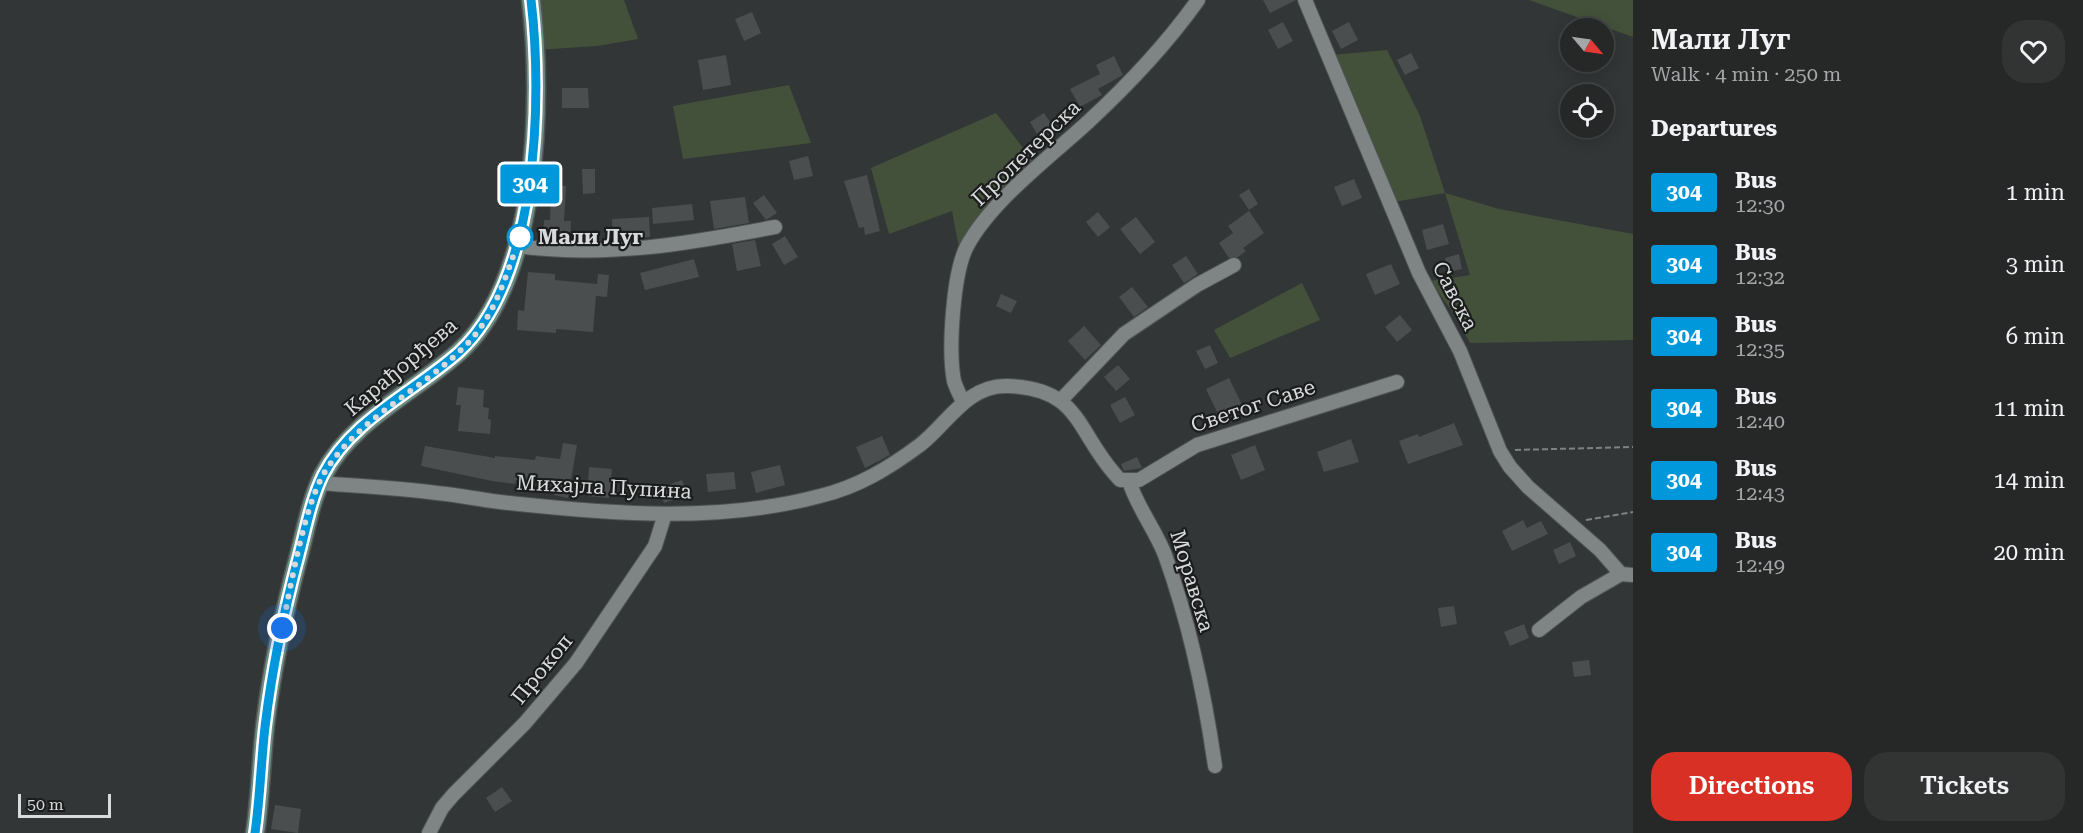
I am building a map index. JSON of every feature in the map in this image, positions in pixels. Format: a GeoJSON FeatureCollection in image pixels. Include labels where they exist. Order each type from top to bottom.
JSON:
{"type":"FeatureCollection","features":[{"type":"Feature","properties":{"kind":"street","name":"Карађорђева"},"geometry":{"type":"LineString","coordinates":[[255,833],[273,673],[294,575],[320,483],[338,453],[357,432],[469,342],[494,305],[517,246],[531,179],[535,69],[531,0]]}},
{"type":"Feature","properties":{"kind":"street","name":"Пролетерска"},"geometry":{"type":"LineString","coordinates":[[963,402],[954,383],[954,305],[961,259],[969,243],[1021,182],[1088,122],[1165,45],[1198,0]]}},
{"type":"Feature","properties":{"kind":"street","name":"Савска"},"geometry":{"type":"LineString","coordinates":[[1305,0],[1419,273],[1460,351],[1500,451],[1515,474],[1627,575],[1581,597],[1539,630]]}},
{"type":"Feature","properties":{"kind":"street"},"geometry":{"type":"LineString","coordinates":[[517,246],[559,252],[638,250],[774,227]]}},
{"type":"Feature","properties":{"kind":"street"},"geometry":{"type":"LineString","coordinates":[[963,402],[980,391],[1006,386],[1040,392],[1061,400],[1124,334],[1197,285],[1234,265]]}},
{"type":"Feature","properties":{"kind":"street","name":"Светог Саве"},"geometry":{"type":"LineString","coordinates":[[1129,481],[1139,480],[1197,445],[1397,382]]}},
{"type":"Feature","properties":{"kind":"street","name":"Моравска"},"geometry":{"type":"LineString","coordinates":[[1061,400],[1075,414],[1108,466],[1120,480],[1129,481],[1133,495],[1158,538],[1171,572],[1197,675],[1215,766]]}},
{"type":"Feature","properties":{"kind":"street","name":"Михајла Пупина"},"geometry":{"type":"LineString","coordinates":[[320,483],[438,493],[508,503],[665,514],[773,507],[843,490],[885,470],[921,443],[963,402]]}},
{"type":"Feature","properties":{"kind":"street","name":"Прокоп"},"geometry":{"type":"LineString","coordinates":[[429,833],[453,795],[525,723],[576,663],[655,546],[665,514]]}},
{"type":"Feature","properties":{"kind":"path"},"geometry":{"type":"LineString","coordinates":[[1500,451],[1633,447]]}},
{"type":"Feature","properties":{"kind":"path"},"geometry":{"type":"LineString","coordinates":[[1568,522],[1633,512]]}},
{"type":"Feature","properties":{"kind":"green space"},"geometry":{"type":"Polygon","coordinates":[[[531,0],[624,0],[638,39],[597,46],[535,50],[531,0]]]}},
{"type":"Feature","properties":{"kind":"green space"},"geometry":{"type":"Polygon","coordinates":[[[1529,0],[1633,0],[1633,37],[1614,30],[1614,18],[1580,18],[1529,0]]]}},
{"type":"Feature","properties":{"kind":"green space"},"geometry":{"type":"Polygon","coordinates":[[[1387,50],[1420,116],[1445,193],[1394,202],[1332,55],[1387,50]]]}},
{"type":"Feature","properties":{"kind":"green space"},"geometry":{"type":"Polygon","coordinates":[[[789,85],[811,143],[683,159],[673,106],[789,85]]]}},
{"type":"Feature","properties":{"kind":"green space"},"geometry":{"type":"Polygon","coordinates":[[[996,113],[1038,167],[1021,182],[961,259],[952,211],[889,234],[871,168],[996,113]]]}},
{"type":"Feature","properties":{"kind":"green space"},"geometry":{"type":"Polygon","coordinates":[[[1445,193],[1499,209],[1633,234],[1633,340],[1470,343],[1454,314],[1430,281],[1470,275],[1445,193]]]}},
{"type":"Feature","properties":{"kind":"green space"},"geometry":{"type":"Polygon","coordinates":[[[1302,283],[1320,320],[1230,358],[1214,330],[1302,283]]]}},
{"type":"Feature","properties":{"kind":"building"},"geometry":{"type":"Polygon","coordinates":[[[1263,0],[1296,0],[1270,13],[1263,0]]]}},
{"type":"Feature","properties":{"kind":"building"},"geometry":{"type":"Polygon","coordinates":[[[752,12],[761,33],[744,41],[735,19],[752,12]]]}},
{"type":"Feature","properties":{"kind":"building"},"geometry":{"type":"Polygon","coordinates":[[[1283,22],[1293,41],[1278,49],[1268,30],[1283,22]]]}},
{"type":"Feature","properties":{"kind":"building"},"geometry":{"type":"Polygon","coordinates":[[[1349,22],[1358,40],[1341,49],[1332,31],[1349,22]]]}},
{"type":"Feature","properties":{"kind":"building"},"geometry":{"type":"Polygon","coordinates":[[[1411,53],[1419,68],[1405,75],[1397,60],[1411,53]]]}},
{"type":"Feature","properties":{"kind":"building"},"geometry":{"type":"Polygon","coordinates":[[[726,55],[731,85],[703,90],[698,60],[726,55]]]}},
{"type":"Feature","properties":{"kind":"building"},"geometry":{"type":"Polygon","coordinates":[[[1114,56],[1123,75],[1098,89],[1102,95],[1080,107],[1070,89],[1100,74],[1096,65],[1114,56]]]}},
{"type":"Feature","properties":{"kind":"building"},"geometry":{"type":"Polygon","coordinates":[[[562,88],[588,88],[589,108],[562,108],[562,88]]]}},
{"type":"Feature","properties":{"kind":"building"},"geometry":{"type":"Polygon","coordinates":[[[1044,113],[1052,125],[1037,134],[1030,122],[1044,113]]]}},
{"type":"Feature","properties":{"kind":"building"},"geometry":{"type":"Polygon","coordinates":[[[808,156],[813,176],[794,180],[789,161],[808,156]]]}},
{"type":"Feature","properties":{"kind":"building"},"geometry":{"type":"Polygon","coordinates":[[[582,169],[595,169],[595,193],[583,194],[582,169]]]}},
{"type":"Feature","properties":{"kind":"building"},"geometry":{"type":"Polygon","coordinates":[[[867,175],[880,231],[865,235],[864,227],[859,228],[844,181],[867,175]]]}},
{"type":"Feature","properties":{"kind":"building"},"geometry":{"type":"Polygon","coordinates":[[[1354,179],[1362,198],[1342,206],[1334,187],[1354,179]]]}},
{"type":"Feature","properties":{"kind":"building"},"geometry":{"type":"Polygon","coordinates":[[[551,186],[566,186],[564,221],[571,221],[570,241],[543,240],[544,220],[550,220],[551,186]]]}},
{"type":"Feature","properties":{"kind":"building"},"geometry":{"type":"Polygon","coordinates":[[[1249,189],[1258,204],[1249,210],[1239,195],[1249,189]]]}},
{"type":"Feature","properties":{"kind":"building"},"geometry":{"type":"Polygon","coordinates":[[[764,195],[777,213],[766,220],[753,203],[764,195]]]}},
{"type":"Feature","properties":{"kind":"building"},"geometry":{"type":"Polygon","coordinates":[[[745,197],[749,223],[714,229],[710,201],[745,197]]]}},
{"type":"Feature","properties":{"kind":"building"},"geometry":{"type":"Polygon","coordinates":[[[692,204],[694,220],[653,224],[652,208],[692,204]]]}},
{"type":"Feature","properties":{"kind":"building"},"geometry":{"type":"Polygon","coordinates":[[[1249,211],[1264,233],[1243,248],[1246,251],[1238,257],[1229,258],[1219,243],[1233,233],[1228,226],[1249,211]]]}},
{"type":"Feature","properties":{"kind":"building"},"geometry":{"type":"Polygon","coordinates":[[[1098,212],[1110,227],[1098,237],[1086,222],[1098,212]]]}},
{"type":"Feature","properties":{"kind":"building"},"geometry":{"type":"Polygon","coordinates":[[[649,217],[650,237],[613,240],[612,219],[649,217]]]}},
{"type":"Feature","properties":{"kind":"building"},"geometry":{"type":"Polygon","coordinates":[[[1136,217],[1155,242],[1140,254],[1120,229],[1136,217]]]}},
{"type":"Feature","properties":{"kind":"building"},"geometry":{"type":"Polygon","coordinates":[[[1443,224],[1449,244],[1427,250],[1422,230],[1443,224]]]}},
{"type":"Feature","properties":{"kind":"building"},"geometry":{"type":"Polygon","coordinates":[[[785,236],[798,257],[784,265],[772,244],[785,236]]]}},
{"type":"Feature","properties":{"kind":"building"},"geometry":{"type":"Polygon","coordinates":[[[755,240],[761,266],[737,271],[732,244],[755,240]]]}},
{"type":"Feature","properties":{"kind":"building"},"geometry":{"type":"Polygon","coordinates":[[[1459,254],[1462,269],[1449,272],[1445,258],[1459,254]]]}},
{"type":"Feature","properties":{"kind":"building"},"geometry":{"type":"Polygon","coordinates":[[[1186,256],[1198,274],[1184,283],[1172,265],[1186,256]]]}},
{"type":"Feature","properties":{"kind":"building"},"geometry":{"type":"Polygon","coordinates":[[[694,259],[699,277],[645,290],[640,273],[694,259]]]}},
{"type":"Feature","properties":{"kind":"building"},"geometry":{"type":"Polygon","coordinates":[[[1391,264],[1400,284],[1375,295],[1366,274],[1391,264]]]}},
{"type":"Feature","properties":{"kind":"building"},"geometry":{"type":"Polygon","coordinates":[[[528,272],[555,274],[555,280],[597,284],[598,274],[609,275],[607,297],[596,296],[593,332],[556,329],[556,333],[517,330],[518,310],[524,311],[528,272]]]}},
{"type":"Feature","properties":{"kind":"building"},"geometry":{"type":"Polygon","coordinates":[[[1132,287],[1148,307],[1134,317],[1119,297],[1132,287]]]}},
{"type":"Feature","properties":{"kind":"building"},"geometry":{"type":"Polygon","coordinates":[[[1001,294],[1017,301],[1011,313],[996,306],[1001,294]]]}},
{"type":"Feature","properties":{"kind":"building"},"geometry":{"type":"Polygon","coordinates":[[[1400,315],[1412,330],[1397,342],[1385,327],[1400,315]]]}},
{"type":"Feature","properties":{"kind":"building"},"geometry":{"type":"Polygon","coordinates":[[[1084,326],[1101,345],[1085,360],[1068,341],[1084,326]]]}},
{"type":"Feature","properties":{"kind":"building"},"geometry":{"type":"Polygon","coordinates":[[[1210,345],[1218,363],[1205,369],[1196,351],[1210,345]]]}},
{"type":"Feature","properties":{"kind":"building"},"geometry":{"type":"Polygon","coordinates":[[[1118,365],[1130,379],[1116,391],[1104,377],[1118,365]]]}},
{"type":"Feature","properties":{"kind":"building"},"geometry":{"type":"Polygon","coordinates":[[[1229,378],[1244,409],[1221,420],[1206,389],[1229,378]]]}},
{"type":"Feature","properties":{"kind":"building"},"geometry":{"type":"Polygon","coordinates":[[[458,387],[484,390],[483,407],[489,408],[490,434],[458,431],[461,405],[456,405],[458,387]]]}},
{"type":"Feature","properties":{"kind":"building"},"geometry":{"type":"Polygon","coordinates":[[[1125,397],[1135,415],[1120,423],[1110,405],[1125,397]]]}},
{"type":"Feature","properties":{"kind":"building"},"geometry":{"type":"Polygon","coordinates":[[[1454,423],[1463,445],[1408,464],[1399,441],[1418,434],[1419,437],[1454,423]]]}},
{"type":"Feature","properties":{"kind":"building"},"geometry":{"type":"Polygon","coordinates":[[[882,436],[890,455],[865,468],[856,447],[882,436]]]}},
{"type":"Feature","properties":{"kind":"building"},"geometry":{"type":"Polygon","coordinates":[[[1351,439],[1359,462],[1324,472],[1317,452],[1351,439]]]}},
{"type":"Feature","properties":{"kind":"building"},"geometry":{"type":"Polygon","coordinates":[[[563,443],[577,445],[568,498],[554,495],[556,485],[516,480],[515,484],[492,481],[421,466],[425,446],[495,458],[495,456],[535,460],[536,456],[560,459],[563,443]]]}},
{"type":"Feature","properties":{"kind":"building"},"geometry":{"type":"Polygon","coordinates":[[[1255,445],[1265,470],[1241,480],[1231,455],[1255,445]]]}},
{"type":"Feature","properties":{"kind":"building"},"geometry":{"type":"Polygon","coordinates":[[[1137,457],[1142,468],[1124,471],[1121,464],[1137,457]]]}},
{"type":"Feature","properties":{"kind":"building"},"geometry":{"type":"Polygon","coordinates":[[[780,465],[785,485],[756,493],[751,472],[780,465]]]}},
{"type":"Feature","properties":{"kind":"building"},"geometry":{"type":"Polygon","coordinates":[[[589,467],[612,469],[609,498],[587,496],[589,467]]]}},
{"type":"Feature","properties":{"kind":"building"},"geometry":{"type":"Polygon","coordinates":[[[734,472],[736,489],[708,492],[706,474],[734,472]]]}},
{"type":"Feature","properties":{"kind":"building"},"geometry":{"type":"Polygon","coordinates":[[[682,480],[688,495],[664,503],[659,488],[682,480]]]}},
{"type":"Feature","properties":{"kind":"building"},"geometry":{"type":"Polygon","coordinates":[[[1523,520],[1527,528],[1541,521],[1548,534],[1512,551],[1502,531],[1523,520]]]}},
{"type":"Feature","properties":{"kind":"building"},"geometry":{"type":"Polygon","coordinates":[[[1570,542],[1576,556],[1559,564],[1553,550],[1570,542]]]}},
{"type":"Feature","properties":{"kind":"building"},"geometry":{"type":"Polygon","coordinates":[[[1454,606],[1457,624],[1441,627],[1438,608],[1454,606]]]}},
{"type":"Feature","properties":{"kind":"building"},"geometry":{"type":"Polygon","coordinates":[[[1524,624],[1529,638],[1510,646],[1504,632],[1524,624]]]}},
{"type":"Feature","properties":{"kind":"building"},"geometry":{"type":"Polygon","coordinates":[[[1589,660],[1591,675],[1574,677],[1572,662],[1589,660]]]}},
{"type":"Feature","properties":{"kind":"building"},"geometry":{"type":"Polygon","coordinates":[[[502,787],[512,801],[495,812],[486,798],[502,787]]]}},
{"type":"Feature","properties":{"kind":"building"},"geometry":{"type":"Polygon","coordinates":[[[275,805],[301,809],[298,833],[271,829],[275,805]]]}},
{"type":"Feature","properties":{"kind":"bus line","name":"304"},"geometry":{"type":"LineString","coordinates":[[255,833],[273,673],[307,521],[320,483],[338,453],[357,432],[458,352],[479,330],[502,290],[517,246],[531,179],[535,69],[531,0]]}},
{"type":"Feature","properties":{"kind":"place","name":"Мали Луг"},"geometry":{"type":"Point","coordinates":[520,237]}},
{"type":"Feature","properties":{"kind":"route"},"geometry":{"type":"LineString","coordinates":[[282,628],[307,521],[325,472],[338,453],[370,420],[440,367],[469,342],[479,330],[502,290],[520,237]]}}]}
